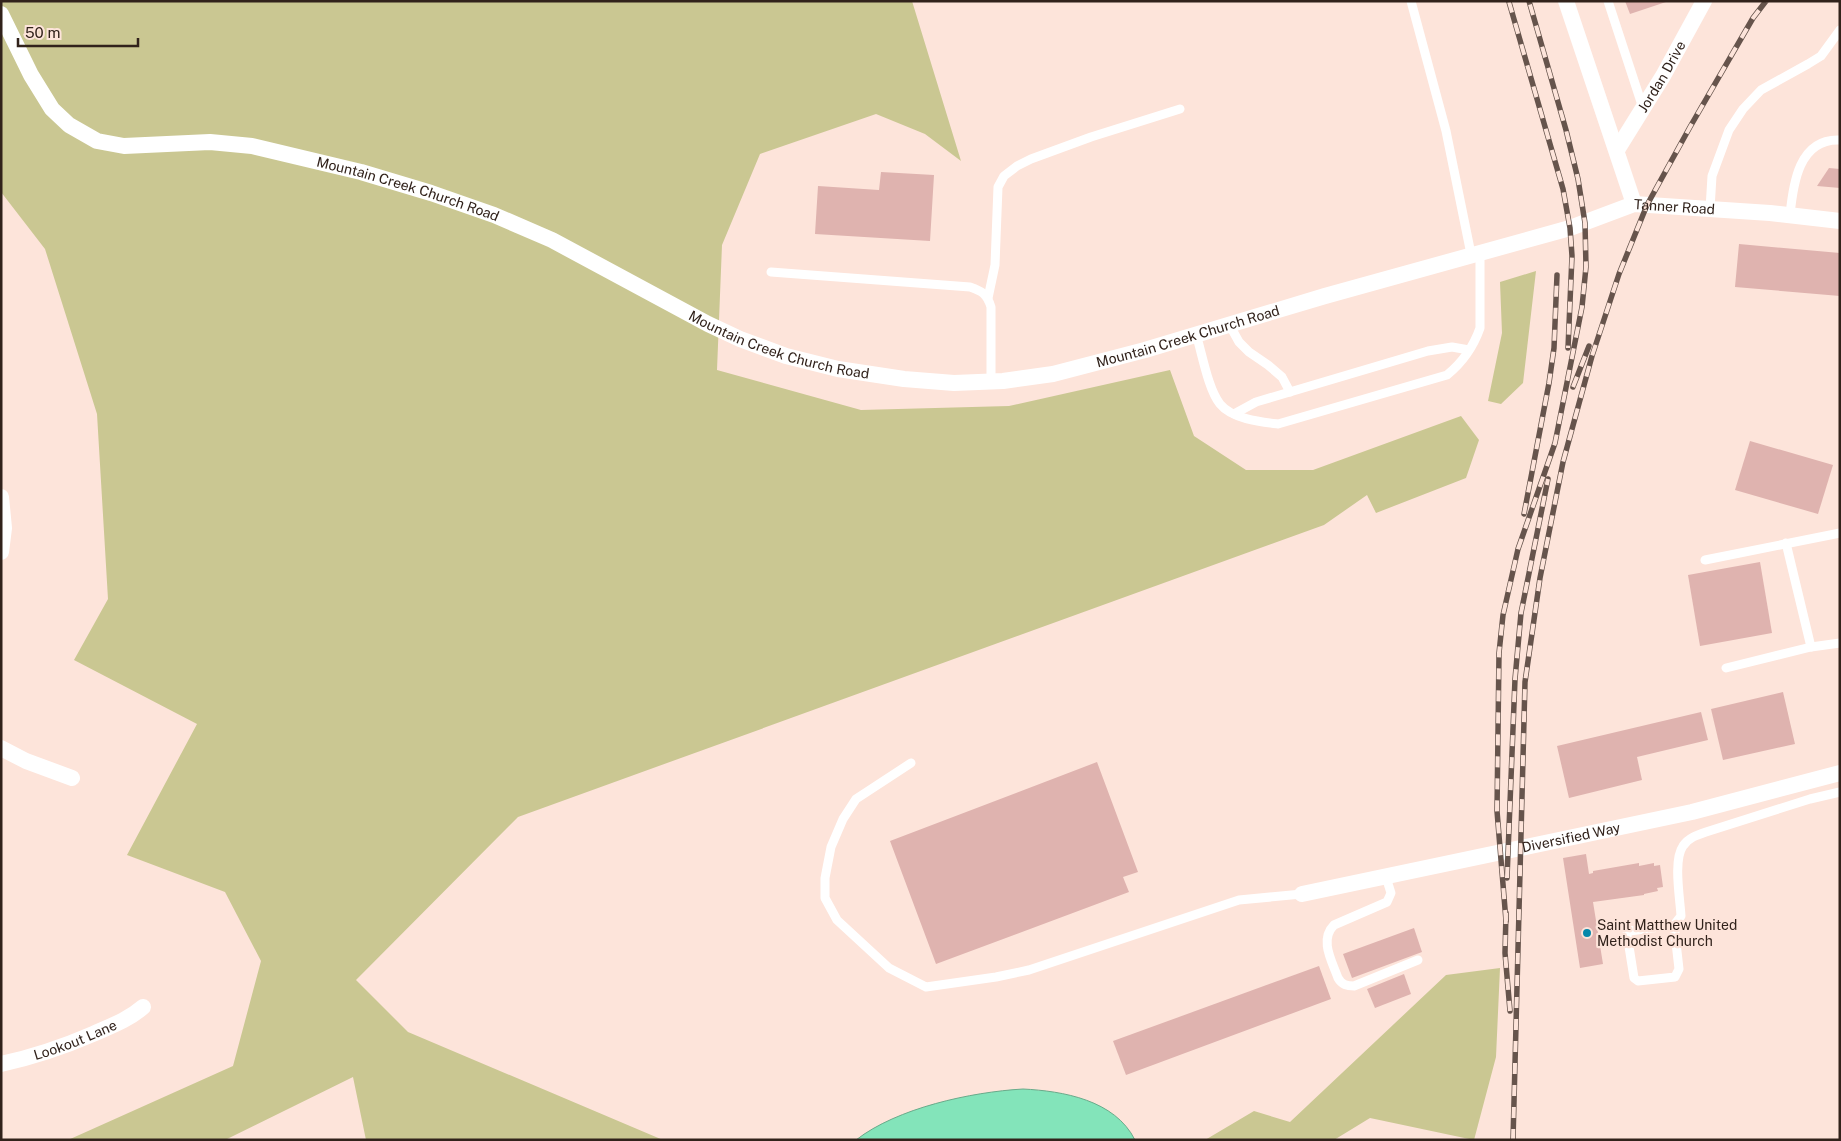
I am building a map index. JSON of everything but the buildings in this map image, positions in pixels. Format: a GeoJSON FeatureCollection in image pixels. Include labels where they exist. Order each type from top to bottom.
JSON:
{"type":"FeatureCollection","features":[{"type":"Feature","properties":{"kind":"street","name":"Tanner Road"},"geometry":{"type":"LineString","coordinates":[[1566,1],[1634,204],[1790,215],[1840,221]]}},
{"type":"Feature","properties":{"kind":"street","name":"Jordan Drive"},"geometry":{"type":"LineString","coordinates":[[1617,150],[1663,76],[1704,1]]}},
{"type":"Feature","properties":{"kind":"street","name":"Mountain Creek Church Road"},"geometry":{"type":"LineString","coordinates":[[1,14],[31,75],[52,109],[69,125],[97,141],[124,146],[210,142],[252,146],[361,172],[431,193],[511,222],[590,259],[708,324],[740,339],[786,356],[838,369],[904,379],[991,382],[1052,374],[1570,228],[1634,204]]}},
{"type":"Feature","properties":{"kind":"street"},"geometry":{"type":"LineString","coordinates":[[1,497],[4,528],[1,552]]}},
{"type":"Feature","properties":{"kind":"street"},"geometry":{"type":"LineString","coordinates":[[1,748],[26,761],[72,778]]}},
{"type":"Feature","properties":{"kind":"street","name":"Diversified Way"},"geometry":{"type":"LineString","coordinates":[[1302,894],[1692,812],[1840,773]]}},
{"type":"Feature","properties":{"kind":"street","name":"Lookout Lane"},"geometry":{"type":"LineString","coordinates":[[1,1064],[61,1048],[130,1018],[143,1007]]}},
{"type":"Feature","properties":{"kind":"lane"},"geometry":{"type":"LineString","coordinates":[[1196,334],[1214,394],[1221,406],[1234,414],[1263,423],[1278,424],[1447,375],[1460,364],[1480,328],[1481,317],[1476,253],[1446,130],[1411,1]]}},
{"type":"Feature","properties":{"kind":"lane"},"geometry":{"type":"LineString","coordinates":[[1608,1],[1643,108]]}},
{"type":"Feature","properties":{"kind":"lane"},"geometry":{"type":"LineString","coordinates":[[1710,209],[1712,176],[1729,130],[1743,109],[1761,90],[1821,56],[1840,30]]}},
{"type":"Feature","properties":{"kind":"lane"},"geometry":{"type":"LineString","coordinates":[[988,298],[996,265],[998,187],[1004,176],[1017,166],[1031,159],[1180,109]]}},
{"type":"Feature","properties":{"kind":"lane"},"geometry":{"type":"LineString","coordinates":[[1790,215],[1799,166],[1806,155],[1821,142],[1840,140]]}},
{"type":"Feature","properties":{"kind":"lane"},"geometry":{"type":"LineString","coordinates":[[771,272],[970,287],[981,290],[988,298],[991,307],[991,382]]}},
{"type":"Feature","properties":{"kind":"lane"},"geometry":{"type":"LineString","coordinates":[[1229,324],[1239,342],[1249,352],[1282,376],[1290,392]]}},
{"type":"Feature","properties":{"kind":"lane"},"geometry":{"type":"LineString","coordinates":[[1234,414],[1256,402],[1428,351],[1452,347],[1469,350]]}},
{"type":"Feature","properties":{"kind":"lane"},"geometry":{"type":"LineString","coordinates":[[1704,560],[1840,533]]}},
{"type":"Feature","properties":{"kind":"lane"},"geometry":{"type":"LineString","coordinates":[[1786,543],[1811,647]]}},
{"type":"Feature","properties":{"kind":"lane"},"geometry":{"type":"LineString","coordinates":[[1726,668],[1811,647],[1840,643]]}},
{"type":"Feature","properties":{"kind":"lane"},"geometry":{"type":"LineString","coordinates":[[911,764],[856,799],[843,819],[831,847],[825,878],[825,898],[837,920],[889,968],[926,987],[996,977],[1029,970],[1239,900],[1302,894]]}},
{"type":"Feature","properties":{"kind":"lane"},"geometry":{"type":"LineString","coordinates":[[1674,925],[1630,931],[1627,934],[1634,978],[1638,981],[1675,977],[1678,974],[1674,925],[1681,916],[1677,857],[1683,846],[1692,838],[1715,829],[1810,799],[1840,792]]}},
{"type":"Feature","properties":{"kind":"lane"},"geometry":{"type":"LineString","coordinates":[[1386,877],[1391,893],[1386,902],[1334,925],[1328,930],[1327,944],[1338,978],[1346,986],[1354,986],[1418,960]]}},
{"type":"Feature","properties":{"kind":"shaded area"},"geometry":{"type":"Polygon","coordinates":[[[1,1],[912,1],[961,161],[925,134],[876,114],[760,154],[722,245],[717,370],[861,410],[1009,406],[1170,370],[1194,436],[1246,470],[1313,470],[1461,416],[1479,440],[1466,478],[1376,513],[1367,495],[1324,525],[518,817],[356,980],[408,1032],[663,1140],[366,1140],[353,1077],[225,1140],[68,1140],[233,1066],[261,961],[225,892],[127,855],[197,724],[74,660],[108,599],[97,414],[45,249],[1,192],[1,1]]]}},
{"type":"Feature","properties":{"kind":"shaded area"},"geometry":{"type":"Polygon","coordinates":[[[1536,271],[1523,383],[1501,404],[1488,401],[1502,333],[1500,282],[1536,271]]]}},
{"type":"Feature","properties":{"kind":"shaded area"},"geometry":{"type":"Polygon","coordinates":[[[1500,968],[1496,1057],[1474,1140],[1370,1118],[1334,1140],[1205,1140],[1254,1111],[1290,1122],[1446,975],[1500,968]]]}},
{"type":"Feature","properties":{"kind":"shaded area"},"geometry":{"type":"Polygon","coordinates":[[[1023,1089],[1055,1092],[1086,1100],[1115,1115],[1126,1126],[1135,1140],[856,1140],[892,1119],[935,1104],[981,1094],[1023,1089]]]}},
{"type":"Feature","properties":{"kind":"railway"},"geometry":{"type":"LineString","coordinates":[[1506,921],[1497,811],[1499,653],[1503,615],[1518,549],[1555,443],[1582,307],[1586,267],[1585,223],[1578,179],[1529,1]]}},
{"type":"Feature","properties":{"kind":"railway"},"geometry":{"type":"LineString","coordinates":[[1513,1140],[1525,682],[1540,578],[1563,462],[1592,356],[1619,274],[1647,205],[1753,18],[1766,1]]}},
{"type":"Feature","properties":{"kind":"railway"},"geometry":{"type":"LineString","coordinates":[[1509,2],[1563,189],[1570,228],[1572,256],[1568,348]]}},
{"type":"Feature","properties":{"kind":"railway"},"geometry":{"type":"LineString","coordinates":[[1524,514],[1554,348],[1557,275]]}},
{"type":"Feature","properties":{"kind":"railway"},"geometry":{"type":"LineString","coordinates":[[1573,387],[1589,346]]}},
{"type":"Feature","properties":{"kind":"railway"},"geometry":{"type":"LineString","coordinates":[[1507,878],[1515,679],[1521,613],[1548,479]]}},
{"type":"Feature","properties":{"kind":"railway"},"geometry":{"type":"LineString","coordinates":[[1506,913],[1505,953],[1510,1011]]}},
{"type":"Feature","properties":{"kind":"place","name":"Saint Matthew United Methodist Church"},"geometry":{"type":"Point","coordinates":[1587,933]}}]}
